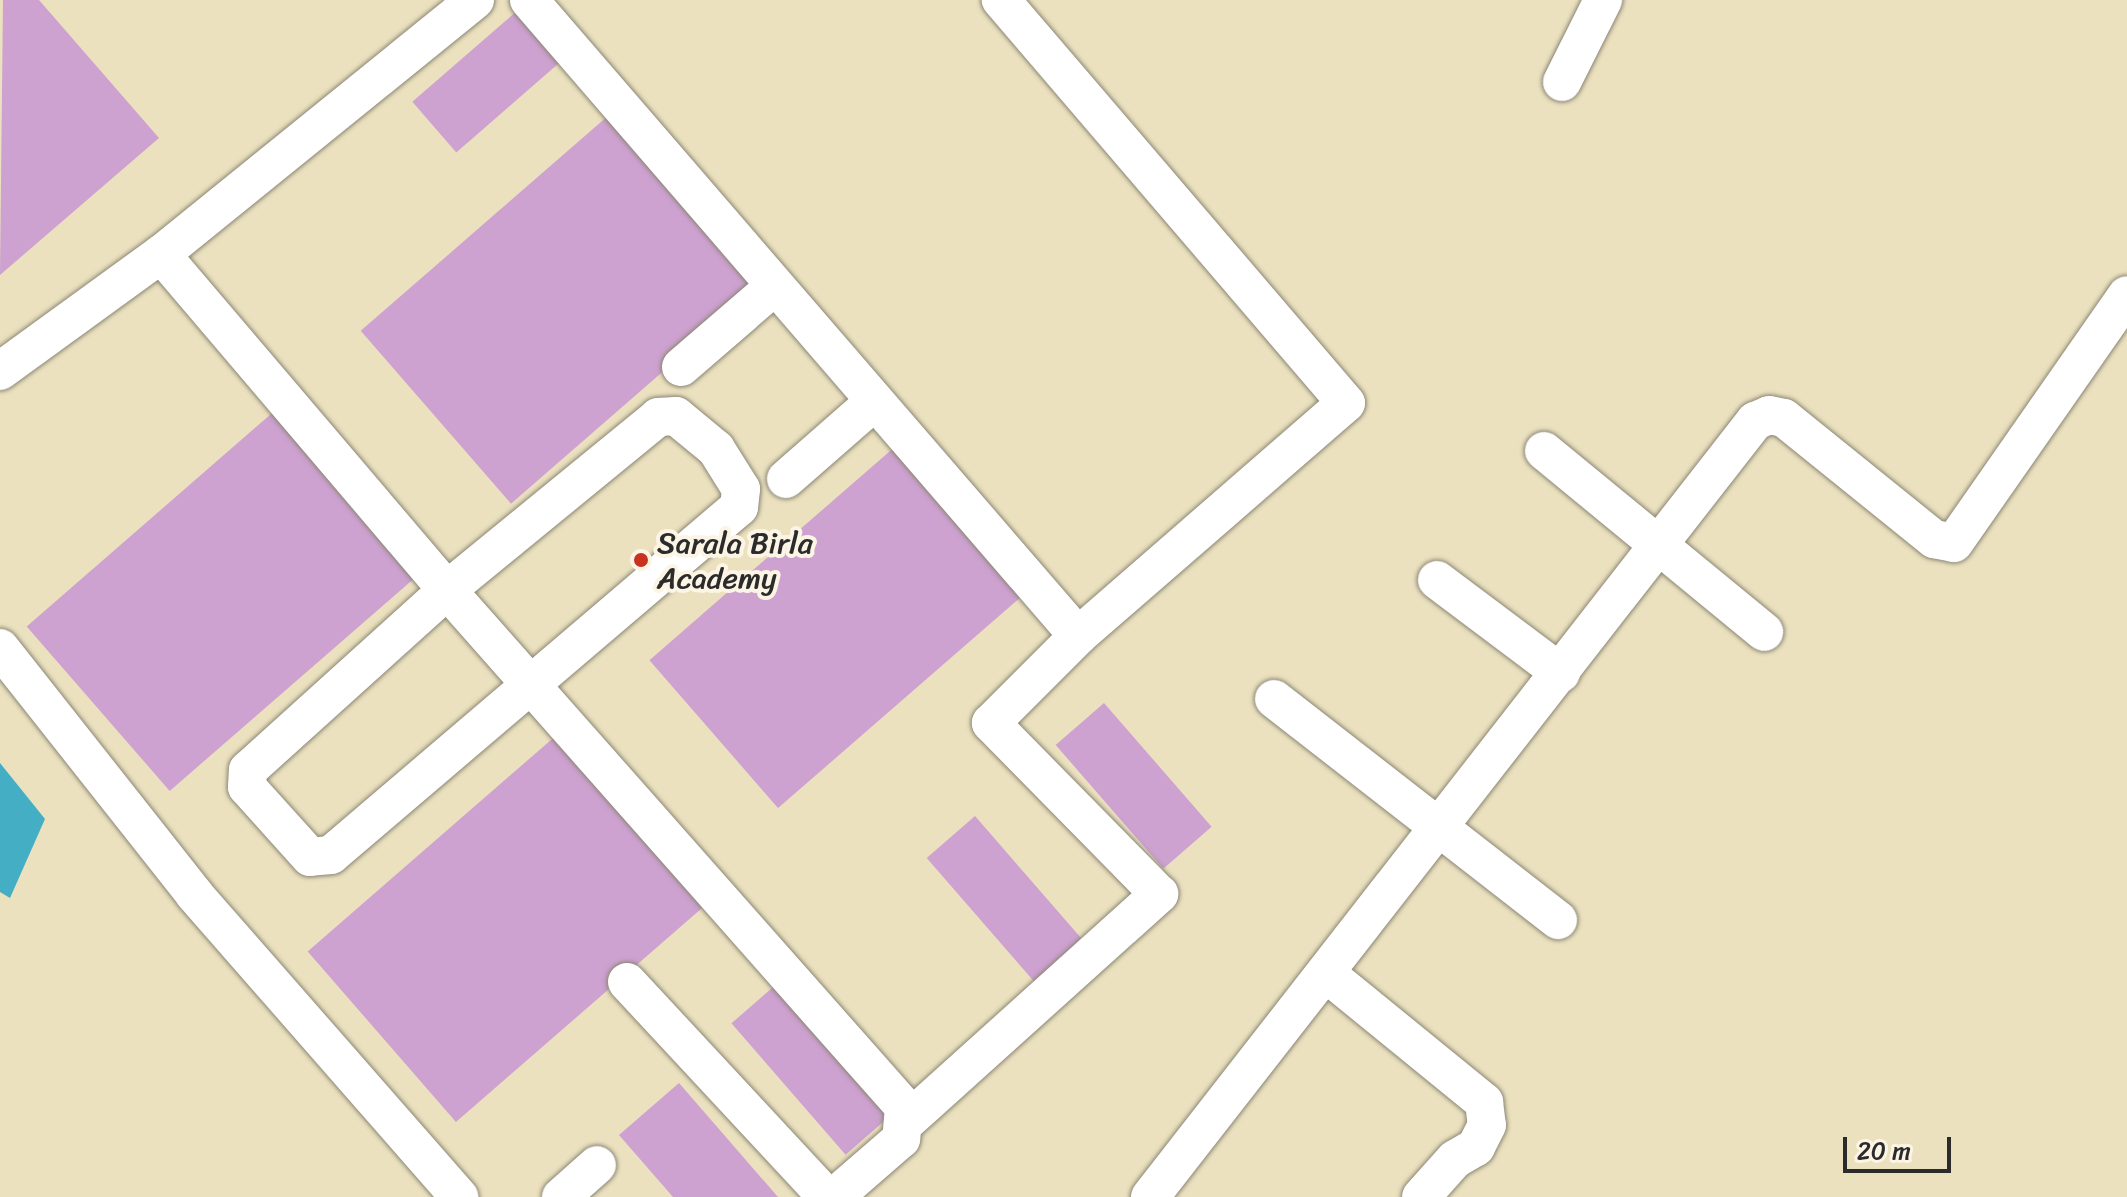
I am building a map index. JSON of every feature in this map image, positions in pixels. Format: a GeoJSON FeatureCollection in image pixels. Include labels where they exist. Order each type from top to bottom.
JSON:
{"type":"FeatureCollection","features":[{"type":"Feature","properties":{"kind":"street"},"geometry":{"type":"LineString","coordinates":[[0,371],[161,254],[475,0]]}},
{"type":"Feature","properties":{"kind":"street"},"geometry":{"type":"LineString","coordinates":[[529,0],[1078,636]]}},
{"type":"Feature","properties":{"kind":"street"},"geometry":{"type":"LineString","coordinates":[[906,1122],[1159,894],[991,723],[1078,636],[1346,403],[1001,0]]}},
{"type":"Feature","properties":{"kind":"street"},"geometry":{"type":"LineString","coordinates":[[1562,82],[1603,0]]}},
{"type":"Feature","properties":{"kind":"street"},"geometry":{"type":"LineString","coordinates":[[161,254],[447,590],[904,1107],[906,1122],[901,1139],[834,1197]]}},
{"type":"Feature","properties":{"kind":"street"},"geometry":{"type":"LineString","coordinates":[[681,367],[775,286]]}},
{"type":"Feature","properties":{"kind":"street"},"geometry":{"type":"LineString","coordinates":[[1150,1197],[1327,974],[1755,421],[1769,415],[1784,418],[1934,539],[1954,543],[2127,295]]}},
{"type":"Feature","properties":{"kind":"street"},"geometry":{"type":"LineString","coordinates":[[786,479],[874,402]]}},
{"type":"Feature","properties":{"kind":"street"},"geometry":{"type":"LineString","coordinates":[[676,416],[716,449],[741,489],[739,507],[529,682],[323,859],[310,857],[247,787],[248,770],[447,590],[658,417],[676,416]]}},
{"type":"Feature","properties":{"kind":"street"},"geometry":{"type":"LineString","coordinates":[[1544,451],[1657,549],[1764,632]]}},
{"type":"Feature","properties":{"kind":"street"},"geometry":{"type":"LineString","coordinates":[[1437,580],[1561,673]]}},
{"type":"Feature","properties":{"kind":"street"},"geometry":{"type":"LineString","coordinates":[[0,648],[194,894],[459,1197]]}},
{"type":"Feature","properties":{"kind":"street"},"geometry":{"type":"LineString","coordinates":[[1274,699],[1442,826],[1558,920]]}},
{"type":"Feature","properties":{"kind":"street"},"geometry":{"type":"LineString","coordinates":[[1327,974],[1484,1102],[1487,1125],[1476,1147],[1455,1159],[1421,1197]]}},
{"type":"Feature","properties":{"kind":"street"},"geometry":{"type":"LineString","coordinates":[[627,982],[827,1197]]}},
{"type":"Feature","properties":{"kind":"street"},"geometry":{"type":"LineString","coordinates":[[561,1197],[597,1165]]}},
{"type":"Feature","properties":{"kind":"water"},"geometry":{"type":"Polygon","coordinates":[[[0,763],[45,819],[10,898],[0,892],[0,763]]]}},
{"type":"Feature","properties":{"kind":"building"},"geometry":{"type":"Polygon","coordinates":[[[3,0],[39,0],[159,138],[0,275],[3,0]]]}},
{"type":"Feature","properties":{"kind":"building"},"geometry":{"type":"Polygon","coordinates":[[[518,10],[562,61],[456,152],[412,102],[518,10]]]}},
{"type":"Feature","properties":{"kind":"building"},"geometry":{"type":"Polygon","coordinates":[[[609,115],[759,288],[511,504],[361,331],[609,115]]]}},
{"type":"Feature","properties":{"kind":"building"},"geometry":{"type":"Polygon","coordinates":[[[278,408],[421,573],[170,791],[27,626],[278,408]]]}},
{"type":"Feature","properties":{"kind":"building"},"geometry":{"type":"Polygon","coordinates":[[[897,445],[1026,593],[778,808],[649,660],[897,445]]]}},
{"type":"Feature","properties":{"kind":"building"},"geometry":{"type":"Polygon","coordinates":[[[1104,703],[1212,827],[1163,869],[1056,745],[1104,703]]]}},
{"type":"Feature","properties":{"kind":"building"},"geometry":{"type":"Polygon","coordinates":[[[559,733],[707,904],[456,1122],[308,951],[559,733]]]}},
{"type":"Feature","properties":{"kind":"building"},"geometry":{"type":"Polygon","coordinates":[[[975,816],[1083,940],[1034,982],[927,858],[975,816]]]}},
{"type":"Feature","properties":{"kind":"building"},"geometry":{"type":"Polygon","coordinates":[[[779,982],[893,1113],[846,1155],[731,1023],[779,982]]]}},
{"type":"Feature","properties":{"kind":"building"},"geometry":{"type":"Polygon","coordinates":[[[679,1083],[778,1197],[673,1197],[619,1135],[679,1083]]]}},
{"type":"Feature","properties":{"kind":"place","name":"Sarala Birla Academy"},"geometry":{"type":"Point","coordinates":[641,560]}}]}
